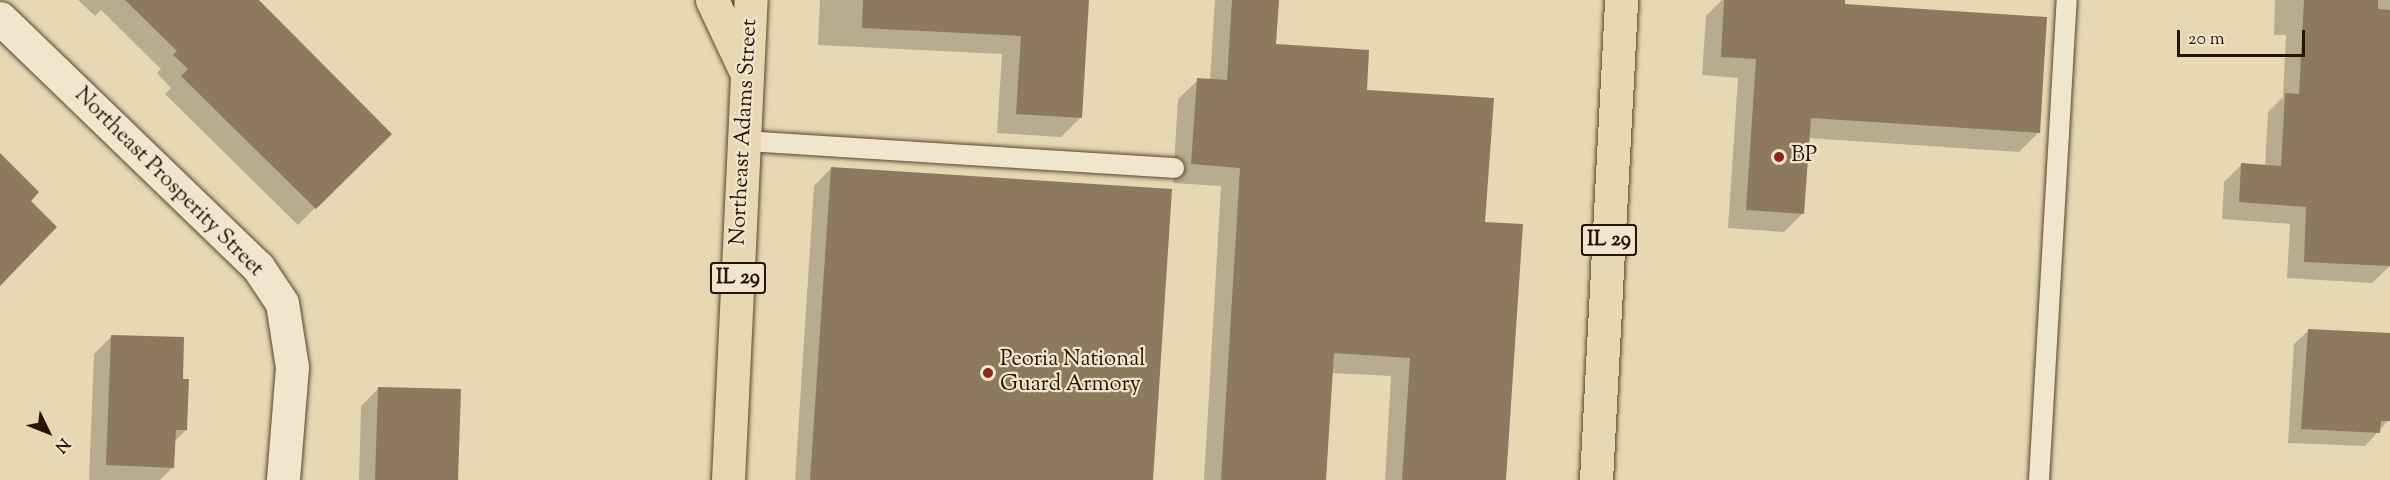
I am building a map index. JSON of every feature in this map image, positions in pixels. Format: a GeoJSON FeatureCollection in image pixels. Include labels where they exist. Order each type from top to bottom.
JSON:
{"type":"FeatureCollection","features":[{"type":"Feature","properties":{"kind":"main road"},"geometry":{"type":"LineString","coordinates":[[712,0],[748,76]]}},
{"type":"Feature","properties":{"kind":"main road","name":"Northeast Adams Street"},"geometry":{"type":"LineString","coordinates":[[728,480],[751,0]]}},
{"type":"Feature","properties":{"kind":"main road","name":"IL 29"},"geometry":{"type":"LineString","coordinates":[[1596,480],[1621,0]]}},
{"type":"Feature","properties":{"kind":"street","name":"Northeast Prosperity Street"},"geometry":{"type":"LineString","coordinates":[[0,18],[258,267],[282,303],[292,367],[283,480]]}},
{"type":"Feature","properties":{"kind":"lane"},"geometry":{"type":"LineString","coordinates":[[2039,480],[2067,0]]}},
{"type":"Feature","properties":{"kind":"lane"},"geometry":{"type":"LineString","coordinates":[[745,141],[1174,168]]}},
{"type":"Feature","properties":{"kind":"building"},"geometry":{"type":"Polygon","coordinates":[[[125,0],[259,0],[392,134],[316,209],[181,76],[188,69],[173,55],[177,51],[125,0]]]}},
{"type":"Feature","properties":{"kind":"building"},"geometry":{"type":"Polygon","coordinates":[[[863,0],[1089,0],[1082,118],[1016,114],[1021,36],[862,28],[863,0]]]}},
{"type":"Feature","properties":{"kind":"building"},"geometry":{"type":"Polygon","coordinates":[[[1232,0],[1279,0],[1276,44],[1369,50],[1367,90],[1494,98],[1485,222],[1523,224],[1506,480],[1402,480],[1410,358],[1334,353],[1326,480],[1221,480],[1240,168],[1191,164],[1197,78],[1227,80],[1232,0]]]}},
{"type":"Feature","properties":{"kind":"building"},"geometry":{"type":"Polygon","coordinates":[[[1724,0],[1845,0],[1845,4],[2047,17],[2040,133],[1811,118],[1804,214],[1746,210],[1756,59],[1721,57],[1724,0]]]}},
{"type":"Feature","properties":{"kind":"building"},"geometry":{"type":"Polygon","coordinates":[[[2304,0],[2378,0],[2378,9],[2390,10],[2390,266],[2304,262],[2306,207],[2239,202],[2241,163],[2281,166],[2285,93],[2299,94],[2304,0]]]}},
{"type":"Feature","properties":{"kind":"building"},"geometry":{"type":"Polygon","coordinates":[[[0,153],[39,192],[31,201],[57,227],[0,286],[0,153]]]}},
{"type":"Feature","properties":{"kind":"building","name":"Peoria National Guard Armory"},"geometry":{"type":"Polygon","coordinates":[[[831,167],[1172,189],[1153,480],[810,480],[831,167]]]}},
{"type":"Feature","properties":{"kind":"building"},"geometry":{"type":"Polygon","coordinates":[[[2308,329],[2390,333],[2390,421],[2381,421],[2380,433],[2301,429],[2308,329]]]}},
{"type":"Feature","properties":{"kind":"building"},"geometry":{"type":"Polygon","coordinates":[[[111,335],[184,337],[183,379],[189,379],[187,430],[176,430],[174,468],[106,465],[111,335]]]}},
{"type":"Feature","properties":{"kind":"building"},"geometry":{"type":"Polygon","coordinates":[[[378,387],[461,389],[458,480],[375,480],[378,387]]]}},
{"type":"Feature","properties":{"kind":"place","name":"BP"},"geometry":{"type":"Point","coordinates":[1779,157]}},
{"type":"Feature","properties":{"kind":"place","name":"Peoria National Guard Armory"},"geometry":{"type":"Point","coordinates":[988,373]}}]}
